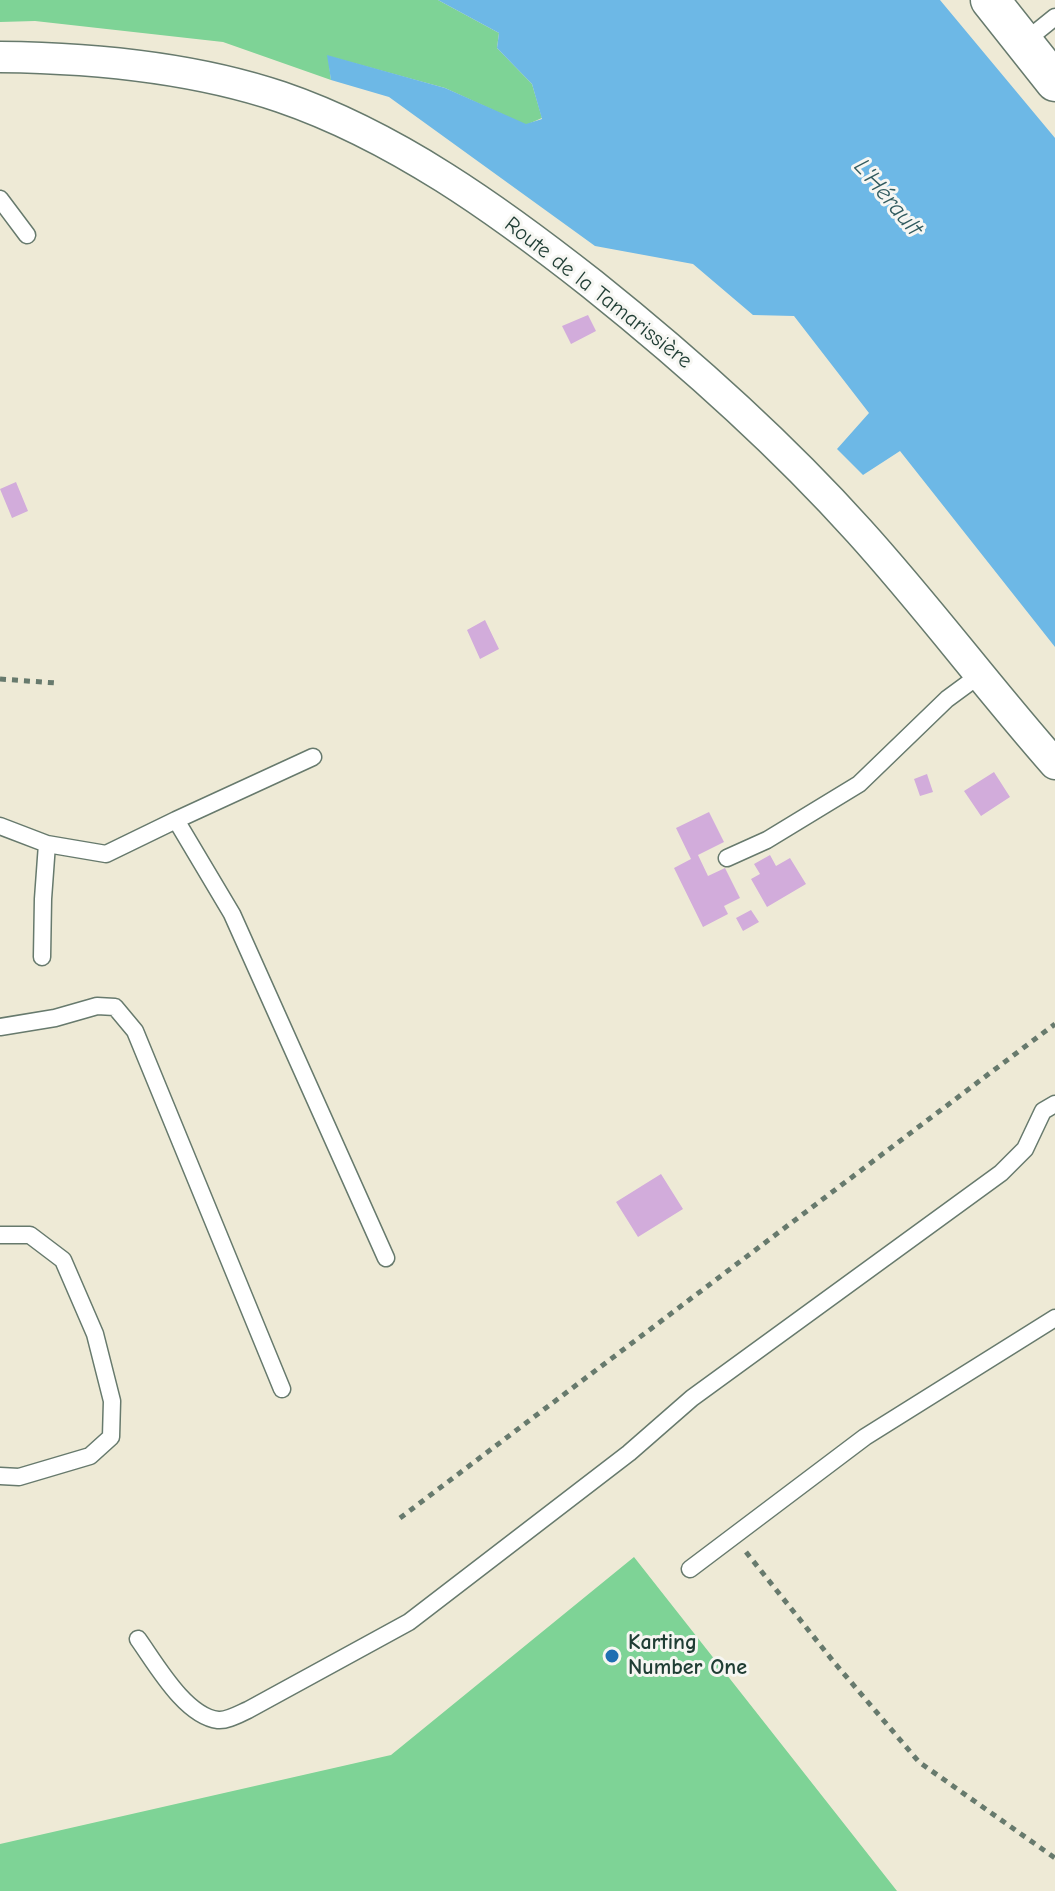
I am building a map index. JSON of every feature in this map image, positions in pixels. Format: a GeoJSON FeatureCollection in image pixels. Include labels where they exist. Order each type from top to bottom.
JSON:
{"type":"FeatureCollection","features":[{"type":"Feature","properties":{"kind":"street"},"geometry":{"type":"LineString","coordinates":[[990,0],[1055,82]]}},
{"type":"Feature","properties":{"kind":"street","name":"Route de la Tamarissière"},"geometry":{"type":"LineString","coordinates":[[0,57],[86,60],[217,80],[281,97],[358,129],[429,169],[536,240],[651,331],[784,450],[860,532],[1055,764]]}},
{"type":"Feature","properties":{"kind":"lane"},"geometry":{"type":"LineString","coordinates":[[1024,42],[1055,17]]}},
{"type":"Feature","properties":{"kind":"lane"},"geometry":{"type":"LineString","coordinates":[[0,199],[27,235]]}},
{"type":"Feature","properties":{"kind":"lane"},"geometry":{"type":"LineString","coordinates":[[727,858],[767,840],[859,784],[947,699],[981,674]]}},
{"type":"Feature","properties":{"kind":"lane"},"geometry":{"type":"LineString","coordinates":[[0,826],[47,844],[106,854],[313,757]]}},
{"type":"Feature","properties":{"kind":"lane"},"geometry":{"type":"LineString","coordinates":[[176,820],[232,914],[386,1258]]}},
{"type":"Feature","properties":{"kind":"lane"},"geometry":{"type":"LineString","coordinates":[[42,957],[47,844]]}},
{"type":"Feature","properties":{"kind":"lane"},"geometry":{"type":"LineString","coordinates":[[0,1027],[55,1018],[97,1006],[115,1007],[135,1031],[282,1389]]}},
{"type":"Feature","properties":{"kind":"lane"},"geometry":{"type":"LineString","coordinates":[[138,1639],[184,1701],[202,1715],[221,1721],[248,1710],[409,1622],[629,1453],[692,1398],[1001,1173],[1025,1149],[1043,1111],[1055,1104]]}},
{"type":"Feature","properties":{"kind":"lane"},"geometry":{"type":"LineString","coordinates":[[0,1235],[30,1235],[63,1260],[95,1334],[112,1401],[111,1437],[90,1456],[19,1477],[0,1476]]}},
{"type":"Feature","properties":{"kind":"lane"},"geometry":{"type":"LineString","coordinates":[[690,1569],[865,1437],[1055,1318]]}},
{"type":"Feature","properties":{"kind":"path"},"geometry":{"type":"LineString","coordinates":[[0,679],[56,683]]}},
{"type":"Feature","properties":{"kind":"path"},"geometry":{"type":"LineString","coordinates":[[400,1518],[1055,1024]]}},
{"type":"Feature","properties":{"kind":"path"},"geometry":{"type":"LineString","coordinates":[[734,1537],[919,1762],[1055,1858]]}},
{"type":"Feature","properties":{"kind":"green space"},"geometry":{"type":"Polygon","coordinates":[[[0,0],[438,0],[499,33],[497,48],[532,84],[542,118],[526,125],[445,88],[328,56],[331,80],[223,42],[35,21],[0,22],[0,0]]]}},
{"type":"Feature","properties":{"kind":"green space","name":"Karting Number One"},"geometry":{"type":"Polygon","coordinates":[[[634,1557],[897,1891],[0,1891],[0,1844],[391,1755],[634,1557]]]}},
{"type":"Feature","properties":{"kind":"water","name":"L'Hérault"},"geometry":{"type":"Polygon","coordinates":[[[438,0],[940,0],[1055,138],[1055,647],[900,451],[863,475],[837,449],[869,413],[794,316],[753,315],[693,264],[595,246],[389,97],[331,80],[327,55],[445,88],[526,124],[542,119],[532,84],[497,48],[499,33],[438,0]]]}},
{"type":"Feature","properties":{"kind":"building"},"geometry":{"type":"Polygon","coordinates":[[[588,315],[596,331],[571,344],[562,326],[588,315]]]}},
{"type":"Feature","properties":{"kind":"building"},"geometry":{"type":"Polygon","coordinates":[[[16,482],[28,511],[12,518],[0,489],[16,482]]]}},
{"type":"Feature","properties":{"kind":"building"},"geometry":{"type":"Polygon","coordinates":[[[485,620],[499,649],[480,659],[467,630],[485,620]]]}},
{"type":"Feature","properties":{"kind":"building"},"geometry":{"type":"Polygon","coordinates":[[[994,772],[1010,797],[981,816],[964,791],[994,772]]]}},
{"type":"Feature","properties":{"kind":"building"},"geometry":{"type":"Polygon","coordinates":[[[927,774],[933,792],[920,796],[914,779],[927,774]]]}},
{"type":"Feature","properties":{"kind":"building"},"geometry":{"type":"Polygon","coordinates":[[[709,812],[724,842],[698,855],[708,876],[725,868],[740,898],[724,906],[728,914],[703,927],[674,868],[691,859],[676,828],[709,812]]]}},
{"type":"Feature","properties":{"kind":"building"},"geometry":{"type":"Polygon","coordinates":[[[770,855],[776,866],[790,858],[806,884],[767,907],[751,879],[760,874],[754,864],[770,855]]]}},
{"type":"Feature","properties":{"kind":"building"},"geometry":{"type":"Polygon","coordinates":[[[751,910],[759,922],[743,931],[736,918],[751,910]]]}},
{"type":"Feature","properties":{"kind":"building"},"geometry":{"type":"Polygon","coordinates":[[[661,1174],[683,1209],[638,1237],[616,1202],[661,1174]]]}},
{"type":"Feature","properties":{"kind":"place","name":"Karting Number One"},"geometry":{"type":"Point","coordinates":[612,1656]}}]}
